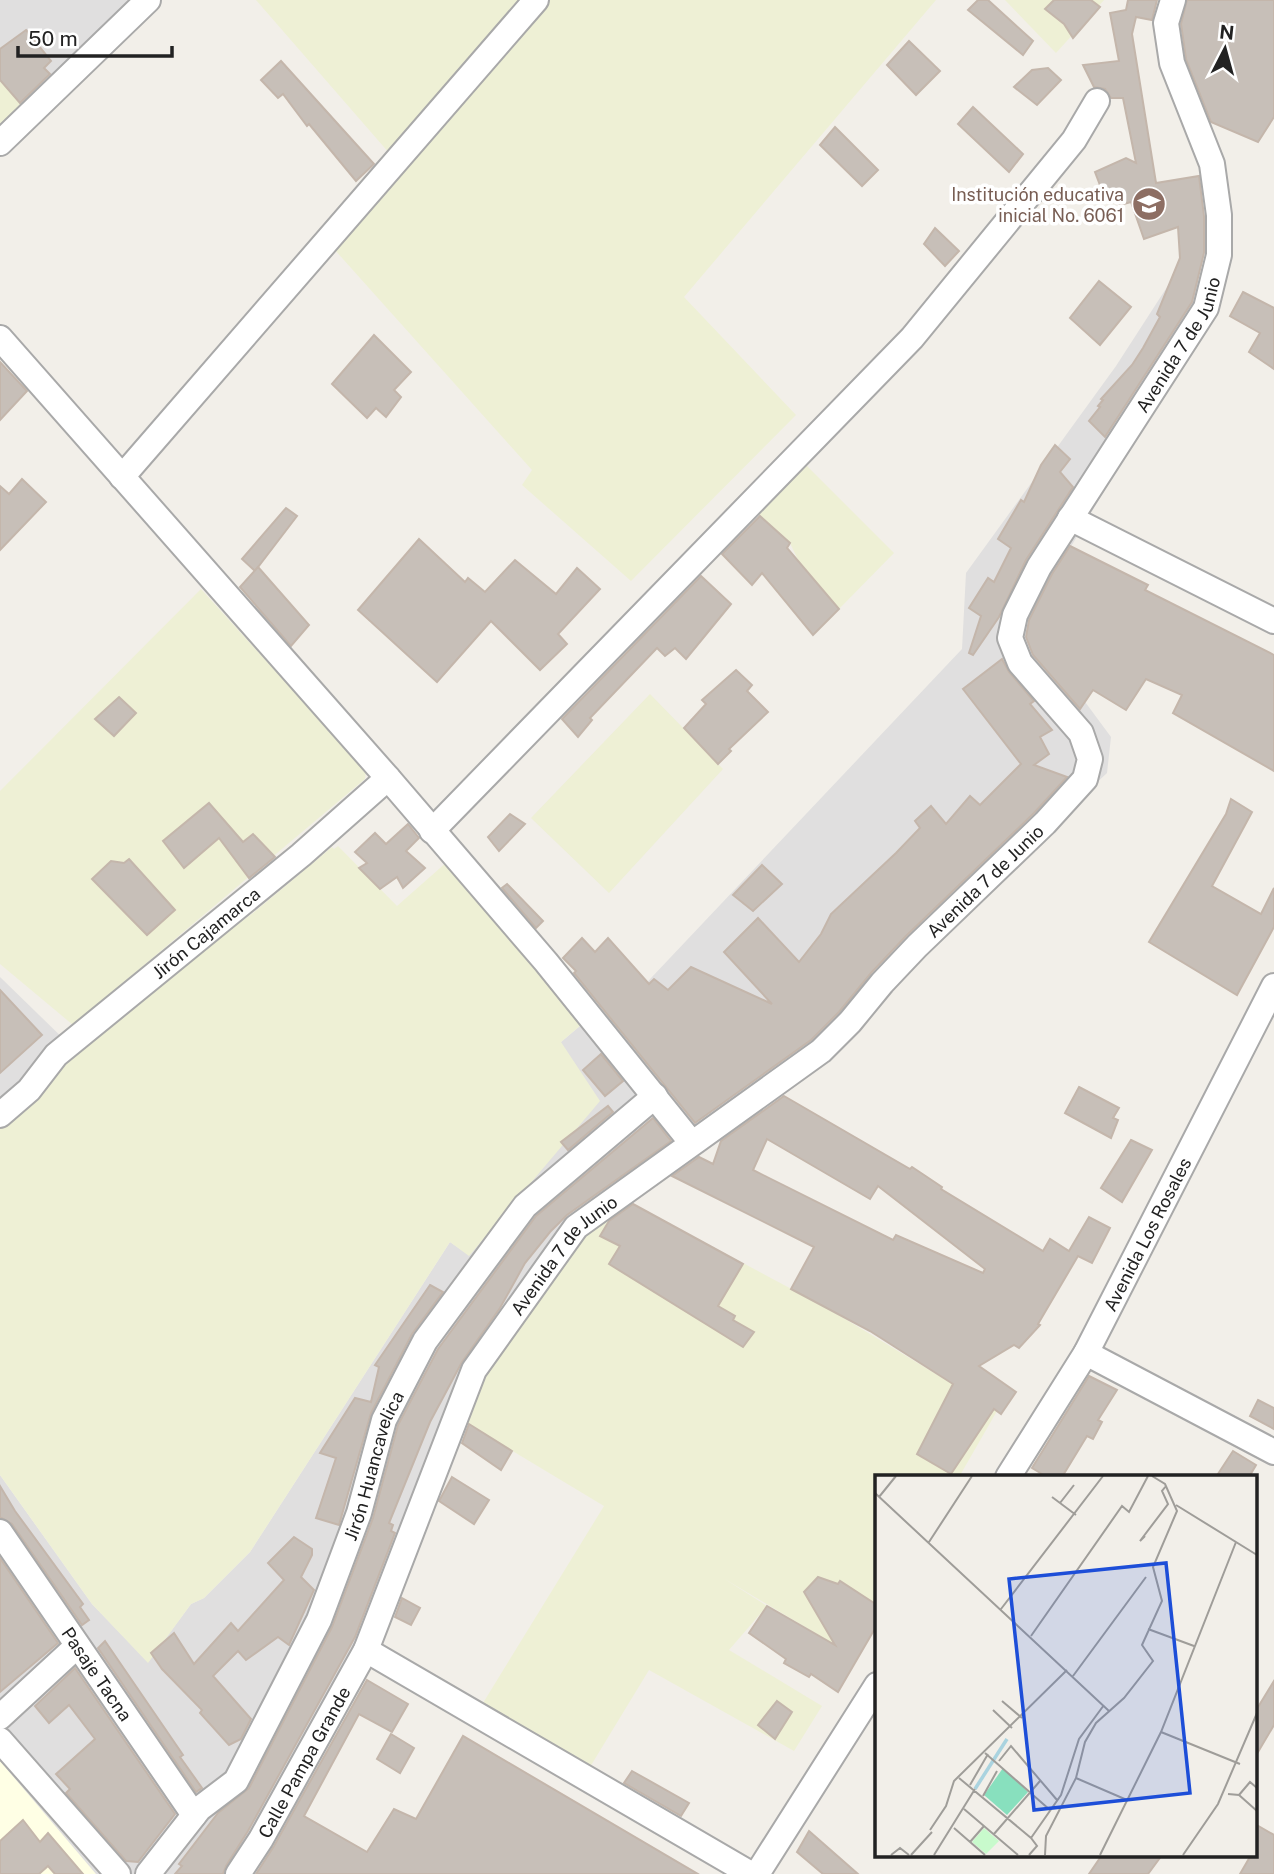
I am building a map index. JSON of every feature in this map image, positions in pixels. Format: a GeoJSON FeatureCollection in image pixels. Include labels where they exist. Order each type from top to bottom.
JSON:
{"type":"FeatureCollection","features":[{"type":"Feature","properties":{"kind":"street"},"geometry":{"type":"LineString","coordinates":[[0,143],[148,0]]}},
{"type":"Feature","properties":{"kind":"street"},"geometry":{"type":"LineString","coordinates":[[122,477],[536,0]]}},
{"type":"Feature","properties":{"kind":"street","name":"Avenida 7 de Junio"},"geometry":{"type":"LineString","coordinates":[[366,1650],[474,1370],[576,1227],[821,1051],[917,946],[1045,824],[1085,779],[1090,759],[1081,733],[1020,663],[1010,639],[1015,615],[1039,567],[1206,308],[1219,255],[1219,215],[1212,164],[1172,63],[1166,23],[1173,0]]}},
{"type":"Feature","properties":{"kind":"street"},"geometry":{"type":"LineString","coordinates":[[432,831],[912,338],[1074,140],[1097,101]]}},
{"type":"Feature","properties":{"kind":"street"},"geometry":{"type":"LineString","coordinates":[[0,338],[388,778],[546,962],[691,1142]]}},
{"type":"Feature","properties":{"kind":"street"},"geometry":{"type":"LineString","coordinates":[[1070,518],[1274,621]]}},
{"type":"Feature","properties":{"kind":"street","name":"Jirón Cajamarca"},"geometry":{"type":"LineString","coordinates":[[0,1115],[29,1090],[56,1055],[301,855],[388,778]]}},
{"type":"Feature","properties":{"kind":"street","name":"Avenida Los Rosales"},"geometry":{"type":"LineString","coordinates":[[1009,1475],[1086,1353],[1274,986]]}},
{"type":"Feature","properties":{"kind":"street","name":"Jirón Huancavelica"},"geometry":{"type":"LineString","coordinates":[[148,1874],[194,1815],[236,1781],[319,1620],[359,1513],[384,1420],[425,1341],[526,1206],[655,1096]]}},
{"type":"Feature","properties":{"kind":"street"},"geometry":{"type":"LineString","coordinates":[[1086,1353],[1274,1452]]}},
{"type":"Feature","properties":{"kind":"street","name":"Pasaje Tacna"},"geometry":{"type":"LineString","coordinates":[[0,1532],[194,1815]]}},
{"type":"Feature","properties":{"kind":"street"},"geometry":{"type":"LineString","coordinates":[[0,1717],[77,1646]]}},
{"type":"Feature","properties":{"kind":"street"},"geometry":{"type":"LineString","coordinates":[[366,1650],[751,1874]]}},
{"type":"Feature","properties":{"kind":"street","name":"Calle Pampa Grande"},"geometry":{"type":"LineString","coordinates":[[238,1874],[261,1839],[366,1650]]}},
{"type":"Feature","properties":{"kind":"street"},"geometry":{"type":"LineString","coordinates":[[757,1874],[875,1688]]}},
{"type":"Feature","properties":{"kind":"street"},"geometry":{"type":"LineString","coordinates":[[0,1740],[118,1874]]}},
{"type":"Feature","properties":{"kind":"shaded area"},"geometry":{"type":"Polygon","coordinates":[[[0,0],[136,0],[0,128],[0,0]]]}},
{"type":"Feature","properties":{"kind":"shaded area"},"geometry":{"type":"Polygon","coordinates":[[[256,0],[525,0],[390,154],[256,0]]]}},
{"type":"Feature","properties":{"kind":"shaded area"},"geometry":{"type":"Polygon","coordinates":[[[550,0],[936,0],[684,297],[796,415],[631,581],[522,485],[532,470],[334,249],[550,0]]]}},
{"type":"Feature","properties":{"kind":"shaded area"},"geometry":{"type":"Polygon","coordinates":[[[1005,0],[1104,0],[1056,53],[1005,0]]]}},
{"type":"Feature","properties":{"kind":"shaded area"},"geometry":{"type":"Polygon","coordinates":[[[0,80],[26,109],[0,134],[0,80]]]}},
{"type":"Feature","properties":{"kind":"shaded area"},"geometry":{"type":"Polygon","coordinates":[[[1178,270],[1221,295],[1026,622],[1111,737],[1107,773],[837,1029],[542,1261],[443,1427],[300,1803],[250,1874],[0,1874],[0,1475],[92,1604],[148,1662],[191,1604],[204,1598],[250,1552],[450,1242],[469,1255],[539,1172],[561,1042],[587,1020],[617,1014],[962,649],[966,573],[1116,366],[1178,270]]]}},
{"type":"Feature","properties":{"kind":"shaded area"},"geometry":{"type":"Polygon","coordinates":[[[800,459],[894,553],[839,609],[799,562],[790,543],[750,507],[800,459]]]}},
{"type":"Feature","properties":{"kind":"shaded area"},"geometry":{"type":"Polygon","coordinates":[[[201,589],[366,771],[365,779],[73,1025],[0,964],[0,791],[201,589]]]}},
{"type":"Feature","properties":{"kind":"shaded area"},"geometry":{"type":"Polygon","coordinates":[[[650,694],[723,769],[609,893],[531,818],[650,694]]]}},
{"type":"Feature","properties":{"kind":"shaded area"},"geometry":{"type":"Polygon","coordinates":[[[338,846],[397,906],[448,861],[587,1020],[561,1042],[600,1101],[469,1256],[450,1242],[250,1552],[204,1598],[191,1604],[148,1663],[92,1604],[0,1475],[0,1128],[31,1100],[75,1050],[142,995],[253,913],[332,847],[334,849],[338,846]]]}},
{"type":"Feature","properties":{"kind":"shaded area"},"geometry":{"type":"Polygon","coordinates":[[[0,977],[75,1050],[31,1100],[0,1128],[0,977]]]}},
{"type":"Feature","properties":{"kind":"shaded area"},"geometry":{"type":"Polygon","coordinates":[[[629,1202],[827,1308],[997,1411],[960,1475],[875,1475],[875,1626],[857,1658],[723,1578],[767,1606],[729,1650],[822,1706],[794,1751],[649,1670],[590,1767],[483,1703],[604,1506],[456,1417],[589,1224],[629,1202]]]}},
{"type":"Feature","properties":{"kind":"shaded area"},"geometry":{"type":"Polygon","coordinates":[[[0,1761],[96,1874],[0,1874],[0,1761]]]}},
{"type":"Feature","properties":{"kind":"building"},"geometry":{"type":"Polygon","coordinates":[[[978,0],[988,0],[1033,41],[1023,55],[968,10],[978,0]]]}},
{"type":"Feature","properties":{"kind":"building"},"geometry":{"type":"Polygon","coordinates":[[[1054,0],[1091,0],[1100,7],[1073,38],[1064,24],[1045,9],[1054,0]]]}},
{"type":"Feature","properties":{"kind":"building"},"geometry":{"type":"Polygon","coordinates":[[[1128,0],[1157,0],[1152,20],[1136,17],[1132,34],[1156,183],[1199,176],[1204,216],[1204,253],[1192,302],[1105,437],[1089,421],[1100,407],[1098,406],[1103,400],[1101,399],[1132,365],[1143,348],[1160,317],[1157,314],[1180,258],[1178,227],[1144,239],[1131,202],[1120,205],[1115,189],[1103,193],[1095,172],[1126,158],[1136,163],[1123,98],[1111,98],[1105,89],[1094,87],[1083,65],[1119,61],[1110,13],[1126,10],[1128,0]]]}},
{"type":"Feature","properties":{"kind":"building"},"geometry":{"type":"Polygon","coordinates":[[[1187,0],[1274,0],[1274,117],[1258,142],[1211,122],[1186,59],[1181,24],[1187,0]]]}},
{"type":"Feature","properties":{"kind":"building"},"geometry":{"type":"Polygon","coordinates":[[[26,30],[51,61],[44,68],[50,74],[20,103],[0,80],[0,49],[26,30]]]}},
{"type":"Feature","properties":{"kind":"building"},"geometry":{"type":"Polygon","coordinates":[[[909,41],[940,71],[916,95],[887,65],[909,41]]]}},
{"type":"Feature","properties":{"kind":"building"},"geometry":{"type":"Polygon","coordinates":[[[281,61],[374,164],[356,181],[309,124],[307,126],[283,94],[278,98],[261,80],[281,61]]]}},
{"type":"Feature","properties":{"kind":"building"},"geometry":{"type":"Polygon","coordinates":[[[1048,68],[1061,80],[1037,105],[1014,87],[1032,70],[1048,68]]]}},
{"type":"Feature","properties":{"kind":"building"},"geometry":{"type":"Polygon","coordinates":[[[973,107],[1023,154],[1009,172],[958,124],[973,107]]]}},
{"type":"Feature","properties":{"kind":"building"},"geometry":{"type":"Polygon","coordinates":[[[835,127],[878,170],[862,186],[820,145],[835,127]]]}},
{"type":"Feature","properties":{"kind":"building"},"geometry":{"type":"Polygon","coordinates":[[[935,228],[959,251],[945,266],[924,244],[935,228]]]}},
{"type":"Feature","properties":{"kind":"building"},"geometry":{"type":"Polygon","coordinates":[[[1099,281],[1131,307],[1100,345],[1070,318],[1099,281]]]}},
{"type":"Feature","properties":{"kind":"building"},"geometry":{"type":"Polygon","coordinates":[[[1243,292],[1274,308],[1274,369],[1249,352],[1260,333],[1230,316],[1243,292]]]}},
{"type":"Feature","properties":{"kind":"building"},"geometry":{"type":"Polygon","coordinates":[[[374,335],[411,372],[394,390],[401,397],[386,417],[376,408],[367,418],[332,384],[374,335]]]}},
{"type":"Feature","properties":{"kind":"building"},"geometry":{"type":"Polygon","coordinates":[[[0,362],[27,391],[0,420],[0,362]]]}},
{"type":"Feature","properties":{"kind":"building"},"geometry":{"type":"Polygon","coordinates":[[[1055,445],[1070,459],[1060,472],[1073,487],[1026,560],[999,617],[973,655],[969,653],[981,616],[969,608],[988,578],[994,582],[1011,548],[998,539],[1021,500],[1024,502],[1041,465],[1055,445]]]}},
{"type":"Feature","properties":{"kind":"building"},"geometry":{"type":"Polygon","coordinates":[[[22,479],[46,502],[0,550],[0,486],[9,494],[22,479]]]}},
{"type":"Feature","properties":{"kind":"building"},"geometry":{"type":"Polygon","coordinates":[[[286,508],[297,516],[255,571],[242,559],[286,508]]]}},
{"type":"Feature","properties":{"kind":"building"},"geometry":{"type":"Polygon","coordinates":[[[760,516],[790,543],[787,548],[839,609],[813,635],[762,573],[752,585],[722,554],[760,516]]]}},
{"type":"Feature","properties":{"kind":"building"},"geometry":{"type":"Polygon","coordinates":[[[419,539],[465,582],[468,578],[485,592],[515,560],[556,594],[577,568],[600,589],[558,634],[567,644],[540,670],[491,621],[437,682],[358,610],[419,539]]]}},
{"type":"Feature","properties":{"kind":"building"},"geometry":{"type":"Polygon","coordinates":[[[1070,546],[1148,585],[1145,590],[1274,655],[1274,771],[1173,713],[1182,695],[1146,679],[1126,710],[1093,690],[1080,709],[1033,655],[1026,637],[1029,620],[1052,574],[1070,546]]]}},
{"type":"Feature","properties":{"kind":"building"},"geometry":{"type":"Polygon","coordinates":[[[258,567],[309,625],[291,646],[240,587],[258,567]]]}},
{"type":"Feature","properties":{"kind":"building"},"geometry":{"type":"Polygon","coordinates":[[[701,576],[731,604],[686,659],[675,648],[665,656],[657,648],[590,718],[592,720],[578,737],[562,719],[701,576]]]}},
{"type":"Feature","properties":{"kind":"building"},"geometry":{"type":"Polygon","coordinates":[[[1002,659],[1009,672],[1034,701],[1030,704],[1052,730],[1040,737],[1049,754],[1034,765],[1067,777],[1034,813],[906,936],[811,1040],[695,1123],[563,958],[582,938],[595,952],[608,938],[649,984],[654,979],[668,990],[691,967],[772,1004],[724,952],[758,918],[799,962],[821,934],[831,914],[920,828],[915,821],[931,806],[946,824],[970,796],[980,805],[1021,764],[963,689],[1002,659]]]}},
{"type":"Feature","properties":{"kind":"building"},"geometry":{"type":"Polygon","coordinates":[[[736,670],[752,685],[747,691],[768,712],[729,749],[731,751],[718,764],[684,728],[706,704],[702,700],[736,670]]]}},
{"type":"Feature","properties":{"kind":"building"},"geometry":{"type":"Polygon","coordinates":[[[119,697],[136,713],[114,736],[95,719],[119,697]]]}},
{"type":"Feature","properties":{"kind":"building"},"geometry":{"type":"Polygon","coordinates":[[[1231,799],[1252,812],[1212,886],[1261,914],[1274,888],[1274,927],[1237,995],[1149,942],[1226,814],[1231,799]]]}},
{"type":"Feature","properties":{"kind":"building"},"geometry":{"type":"Polygon","coordinates":[[[209,803],[243,842],[253,834],[275,857],[249,878],[219,838],[184,868],[163,841],[209,803]]]}},
{"type":"Feature","properties":{"kind":"building"},"geometry":{"type":"Polygon","coordinates":[[[510,814],[525,824],[499,851],[488,837],[510,814]]]}},
{"type":"Feature","properties":{"kind":"building"},"geometry":{"type":"Polygon","coordinates":[[[408,824],[419,838],[406,851],[425,868],[403,888],[397,877],[380,889],[359,868],[367,863],[355,852],[375,833],[386,844],[408,824]]]}},
{"type":"Feature","properties":{"kind":"building"},"geometry":{"type":"Polygon","coordinates":[[[129,859],[175,910],[147,935],[92,879],[111,861],[124,863],[129,859]]]}},
{"type":"Feature","properties":{"kind":"building"},"geometry":{"type":"Polygon","coordinates":[[[762,865],[782,884],[753,911],[733,895],[762,865]]]}},
{"type":"Feature","properties":{"kind":"building"},"geometry":{"type":"Polygon","coordinates":[[[507,884],[543,921],[536,928],[502,888],[507,884]]]}},
{"type":"Feature","properties":{"kind":"building"},"geometry":{"type":"Polygon","coordinates":[[[0,990],[42,1035],[0,1073],[0,990]]]}},
{"type":"Feature","properties":{"kind":"building"},"geometry":{"type":"Polygon","coordinates":[[[601,1054],[623,1081],[605,1096],[583,1070],[601,1054]]]}},
{"type":"Feature","properties":{"kind":"building"},"geometry":{"type":"Polygon","coordinates":[[[1079,1087],[1119,1108],[1113,1118],[1118,1120],[1111,1138],[1065,1113],[1079,1087]]]}},
{"type":"Feature","properties":{"kind":"building"},"geometry":{"type":"Polygon","coordinates":[[[784,1096],[910,1169],[912,1167],[942,1187],[941,1189],[1043,1251],[1050,1239],[1069,1251],[1089,1217],[1110,1228],[1092,1263],[1078,1256],[1038,1324],[1040,1325],[1019,1348],[1014,1345],[979,1366],[1016,1392],[1001,1414],[994,1409],[951,1474],[917,1454],[953,1384],[870,1331],[791,1289],[814,1247],[672,1176],[699,1157],[713,1164],[721,1141],[784,1096]],[[767,1139],[753,1170],[893,1240],[896,1235],[983,1273],[985,1269],[878,1186],[870,1199],[767,1139]]]}},
{"type":"Feature","properties":{"kind":"building"},"geometry":{"type":"Polygon","coordinates":[[[608,1106],[613,1112],[568,1150],[561,1142],[608,1106]]]}},
{"type":"Feature","properties":{"kind":"building"},"geometry":{"type":"Polygon","coordinates":[[[653,1118],[671,1141],[567,1215],[550,1232],[525,1263],[500,1308],[462,1362],[430,1422],[389,1523],[393,1525],[391,1531],[395,1533],[355,1637],[223,1874],[175,1874],[182,1866],[179,1864],[218,1813],[249,1788],[332,1627],[373,1518],[398,1425],[438,1349],[536,1216],[653,1118]]]}},
{"type":"Feature","properties":{"kind":"building"},"geometry":{"type":"Polygon","coordinates":[[[1131,1140],[1152,1150],[1122,1202],[1101,1188],[1131,1140]]]}},
{"type":"Feature","properties":{"kind":"building"},"geometry":{"type":"Polygon","coordinates":[[[633,1204],[743,1264],[718,1306],[735,1316],[733,1320],[754,1332],[743,1347],[609,1264],[620,1246],[600,1236],[609,1221],[633,1204]]]}},
{"type":"Feature","properties":{"kind":"building"},"geometry":{"type":"Polygon","coordinates":[[[430,1285],[443,1292],[412,1334],[371,1413],[339,1525],[316,1518],[336,1458],[320,1453],[355,1398],[371,1402],[379,1367],[375,1365],[430,1285]]]}},
{"type":"Feature","properties":{"kind":"building"},"geometry":{"type":"Polygon","coordinates":[[[1089,1376],[1117,1390],[1098,1420],[1102,1422],[1093,1439],[1087,1436],[1063,1475],[1044,1475],[1032,1468],[1089,1376]]]}},
{"type":"Feature","properties":{"kind":"building"},"geometry":{"type":"Polygon","coordinates":[[[1258,1400],[1274,1408],[1274,1429],[1250,1416],[1258,1400]]]}},
{"type":"Feature","properties":{"kind":"building"},"geometry":{"type":"Polygon","coordinates":[[[469,1424],[512,1451],[501,1470],[462,1443],[469,1424]]]}},
{"type":"Feature","properties":{"kind":"building"},"geometry":{"type":"Polygon","coordinates":[[[1233,1451],[1256,1465],[1250,1475],[1217,1475],[1233,1451]]]}},
{"type":"Feature","properties":{"kind":"building"},"geometry":{"type":"Polygon","coordinates":[[[452,1477],[489,1500],[474,1524],[439,1501],[452,1477]]]}},
{"type":"Feature","properties":{"kind":"building"},"geometry":{"type":"Polygon","coordinates":[[[0,1486],[15,1511],[83,1604],[80,1607],[89,1620],[82,1625],[12,1524],[0,1517],[0,1486]]]}},
{"type":"Feature","properties":{"kind":"building"},"geometry":{"type":"Polygon","coordinates":[[[294,1537],[312,1549],[312,1555],[301,1577],[314,1590],[289,1645],[278,1637],[246,1660],[238,1651],[213,1676],[251,1719],[241,1739],[229,1745],[151,1653],[174,1633],[194,1664],[231,1623],[238,1631],[284,1580],[268,1563],[294,1537]]]}},
{"type":"Feature","properties":{"kind":"building"},"geometry":{"type":"Polygon","coordinates":[[[0,1558],[58,1643],[0,1692],[0,1558]]]}},
{"type":"Feature","properties":{"kind":"building"},"geometry":{"type":"Polygon","coordinates":[[[818,1577],[838,1584],[840,1581],[875,1604],[875,1628],[838,1692],[811,1674],[809,1677],[784,1663],[786,1659],[749,1633],[767,1606],[835,1645],[804,1592],[818,1577]]]}},
{"type":"Feature","properties":{"kind":"building"},"geometry":{"type":"Polygon","coordinates":[[[402,1598],[420,1608],[411,1625],[395,1617],[402,1598]]]}},
{"type":"Feature","properties":{"kind":"building"},"geometry":{"type":"Polygon","coordinates":[[[105,1641],[183,1755],[180,1757],[202,1788],[196,1792],[98,1648],[105,1641]]]}},
{"type":"Feature","properties":{"kind":"building"},"geometry":{"type":"Polygon","coordinates":[[[75,1668],[175,1814],[138,1862],[126,1861],[66,1793],[70,1789],[56,1774],[95,1739],[69,1705],[49,1723],[35,1706],[75,1668]]]}},
{"type":"Feature","properties":{"kind":"building"},"geometry":{"type":"Polygon","coordinates":[[[367,1680],[408,1704],[392,1732],[359,1714],[304,1816],[367,1852],[394,1809],[416,1819],[463,1736],[698,1874],[256,1874],[367,1680]]]}},
{"type":"Feature","properties":{"kind":"building"},"geometry":{"type":"Polygon","coordinates":[[[1274,1681],[1274,1725],[1256,1755],[1256,1710],[1274,1681]]]}},
{"type":"Feature","properties":{"kind":"building"},"geometry":{"type":"Polygon","coordinates":[[[777,1701],[792,1712],[775,1739],[758,1725],[777,1701]]]}},
{"type":"Feature","properties":{"kind":"building"},"geometry":{"type":"Polygon","coordinates":[[[391,1734],[414,1748],[400,1773],[377,1759],[391,1734]]]}},
{"type":"Feature","properties":{"kind":"building"},"geometry":{"type":"Polygon","coordinates":[[[632,1771],[689,1803],[681,1816],[624,1783],[632,1771]]]}},
{"type":"Feature","properties":{"kind":"building"},"geometry":{"type":"Polygon","coordinates":[[[23,1820],[40,1842],[48,1833],[83,1874],[55,1874],[48,1866],[39,1874],[0,1874],[0,1841],[23,1820]]]}},
{"type":"Feature","properties":{"kind":"building"},"geometry":{"type":"Polygon","coordinates":[[[1256,1825],[1274,1835],[1274,1874],[1240,1874],[1250,1856],[1256,1856],[1256,1825]]]}},
{"type":"Feature","properties":{"kind":"building"},"geometry":{"type":"Polygon","coordinates":[[[809,1831],[858,1874],[823,1874],[797,1852],[809,1831]]]}},
{"type":"Feature","properties":{"kind":"building"},"geometry":{"type":"Polygon","coordinates":[[[1101,1856],[1161,1856],[1148,1874],[1089,1874],[1101,1856]]]}},
{"type":"Feature","properties":{"kind":"place","name":"Institución educativa inicial No. 6061"},"geometry":{"type":"Point","coordinates":[1149,204]}}]}
